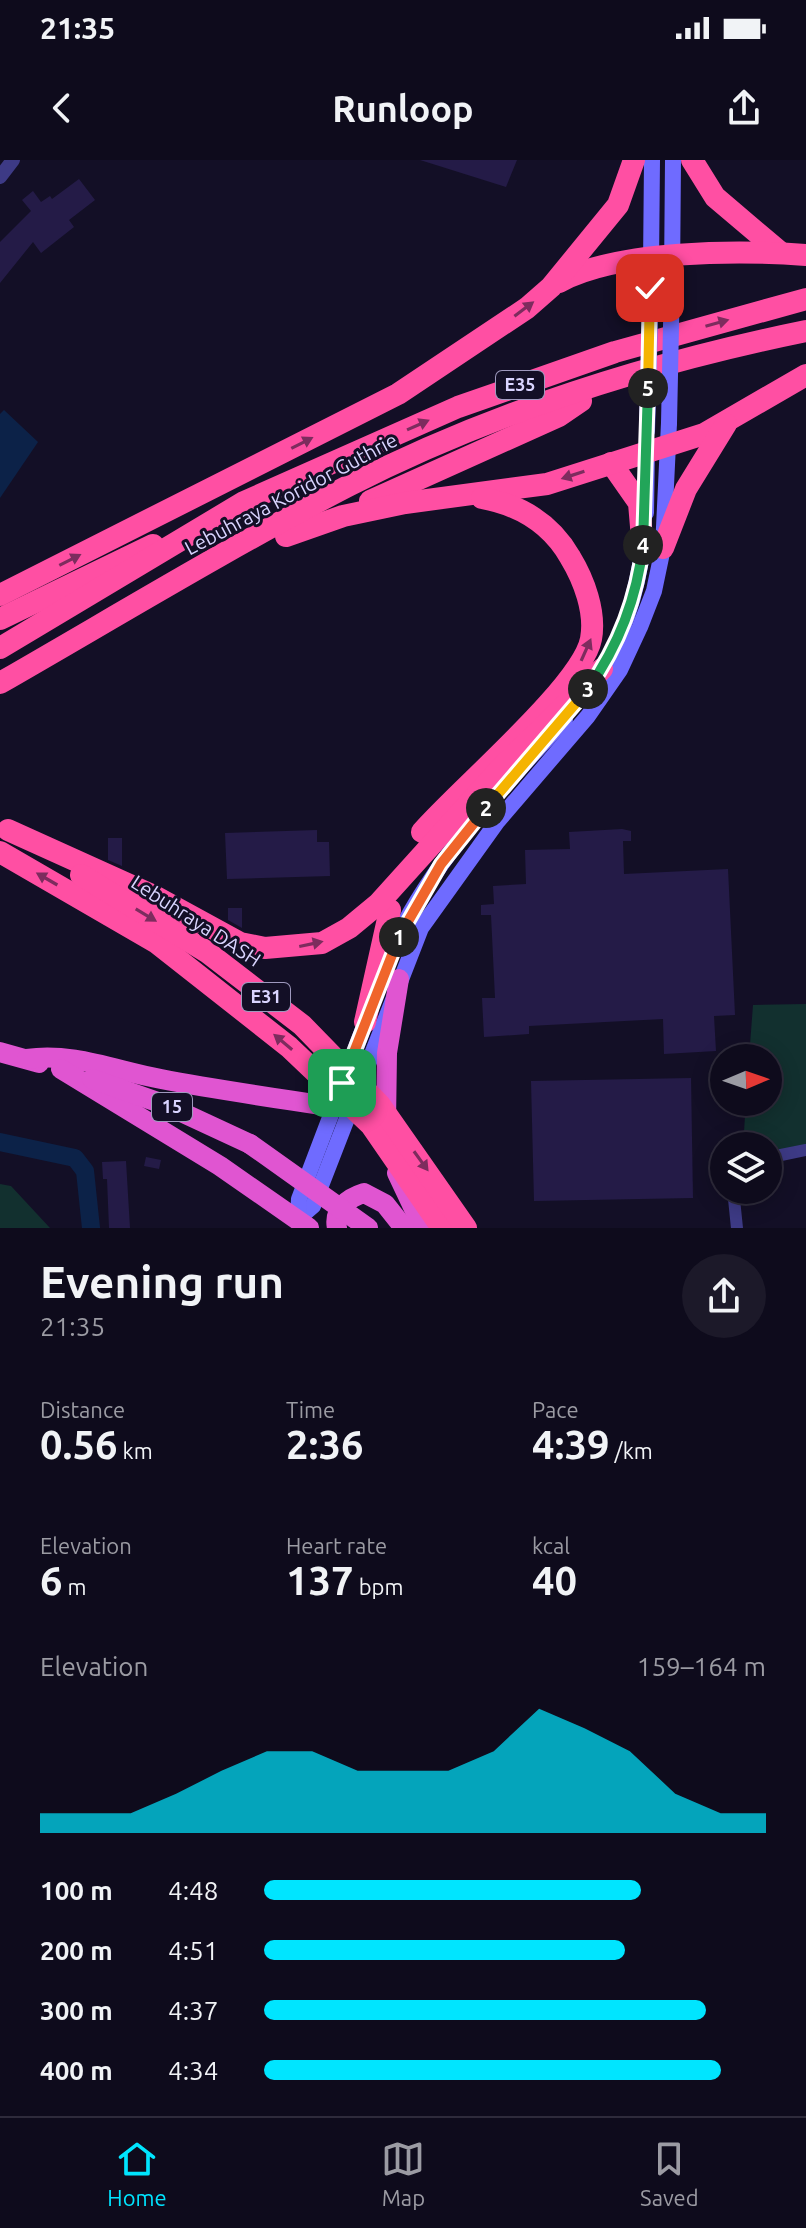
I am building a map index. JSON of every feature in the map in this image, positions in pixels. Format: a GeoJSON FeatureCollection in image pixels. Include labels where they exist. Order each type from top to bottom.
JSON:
{"type":"FeatureCollection","features":[{"type":"Feature","properties":{"kind":"highway"},"geometry":{"type":"LineString","coordinates":[[0,595],[407,389],[527,308],[551,287],[618,205],[634,160]]}},
{"type":"Feature","properties":{"kind":"highway"},"geometry":{"type":"LineString","coordinates":[[692,160],[715,197],[781,253]]}},
{"type":"Feature","properties":{"kind":"highway"},"geometry":{"type":"LineString","coordinates":[[551,287],[596,267],[661,269],[781,253],[806,255]]}},
{"type":"Feature","properties":{"kind":"highway","name":"Lebuhraya Koridor Guthrie"},"geometry":{"type":"LineString","coordinates":[[0,648],[244,502],[458,407],[615,352],[806,299]]}},
{"type":"Feature","properties":{"kind":"highway","name":"Lebuhraya Koridor Guthrie"},"geometry":{"type":"LineString","coordinates":[[0,683],[349,486],[470,431],[612,381],[806,331]]}},
{"type":"Feature","properties":{"kind":"highway"},"geometry":{"type":"LineString","coordinates":[[653,549],[726,424],[765,396],[806,375]]}},
{"type":"Feature","properties":{"kind":"highway"},"geometry":{"type":"LineString","coordinates":[[0,699],[256,551],[559,416],[612,381]]}},
{"type":"Feature","properties":{"kind":"highway"},"geometry":{"type":"LineString","coordinates":[[305,527],[405,503],[472,497],[547,484],[611,463],[658,438],[726,424]]}},
{"type":"Feature","properties":{"kind":"highway"},"geometry":{"type":"LineString","coordinates":[[611,463],[639,503],[653,549]]}},
{"type":"Feature","properties":{"kind":"highway"},"geometry":{"type":"LineString","coordinates":[[422,832],[562,689],[591,639],[586,591],[561,542],[543,524],[519,509],[472,497]]}},
{"type":"Feature","properties":{"kind":"highway"},"geometry":{"type":"LineString","coordinates":[[0,619],[244,502]]}},
{"type":"Feature","properties":{"kind":"highway"},"geometry":{"type":"LineString","coordinates":[[4,828],[154,896],[240,943],[265,948],[322,943],[349,928],[378,904],[499,770],[602,669]]}},
{"type":"Feature","properties":{"kind":"highway","name":"Lebuhraya DASH"},"geometry":{"type":"LineString","coordinates":[[4,828],[207,952],[302,1025],[380,1105],[466,1228]]}},
{"type":"Feature","properties":{"kind":"highway","name":"Lebuhraya DASH"},"geometry":{"type":"LineString","coordinates":[[0,852],[157,943],[289,1047],[371,1125],[442,1228]]}},
{"type":"Feature","properties":{"kind":"highway"},"geometry":{"type":"LineString","coordinates":[[365,1022],[390,910]]}},
{"type":"Feature","properties":{"kind":"highway"},"geometry":{"type":"LineString","coordinates":[[399,979],[387,1053],[385,1119],[391,1155],[423,1228]]}},
{"type":"Feature","properties":{"kind":"highway","name":"15"},"geometry":{"type":"LineString","coordinates":[[0,1052],[166,1105],[250,1144],[368,1228]]}},
{"type":"Feature","properties":{"kind":"highway"},"geometry":{"type":"LineString","coordinates":[[27,1059],[46,1056],[85,1062],[159,1079],[334,1107]]}},
{"type":"Feature","properties":{"kind":"highway"},"geometry":{"type":"LineString","coordinates":[[61,1069],[220,1166],[304,1224]]}},
{"type":"Feature","properties":{"kind":"highway"},"geometry":{"type":"LineString","coordinates":[[337,1228],[338,1211],[349,1198],[364,1193],[385,1204],[404,1228]]}},
{"type":"Feature","properties":{"kind":"main road"},"geometry":{"type":"LineString","coordinates":[[652,160],[661,269]]}},
{"type":"Feature","properties":{"kind":"main road"},"geometry":{"type":"LineString","coordinates":[[304,1224],[421,928],[463,866],[588,716],[620,670],[654,591],[661,269],[673,160]]}},
{"type":"Feature","properties":{"kind":"main road"},"geometry":{"type":"LineString","coordinates":[[304,1224],[299,1199],[408,916],[441,864],[514,774],[571,713],[602,669],[631,608],[653,549]]}},
{"type":"Feature","properties":{"kind":"street"},"geometry":{"type":"LineString","coordinates":[[0,177],[13,160]]}},
{"type":"Feature","properties":{"kind":"street"},"geometry":{"type":"LineString","coordinates":[[782,1155],[806,1150]]}},
{"type":"Feature","properties":{"kind":"street"},"geometry":{"type":"LineString","coordinates":[[735,1204],[737,1228]]}},
{"type":"Feature","properties":{"kind":"green space"},"geometry":{"type":"Polygon","coordinates":[[[806,1004],[806,1155],[782,1156],[782,1132],[744,1132],[745,1116],[782,1116],[782,1044],[750,1044],[753,1005],[806,1004]]]}},
{"type":"Feature","properties":{"kind":"green space"},"geometry":{"type":"Polygon","coordinates":[[[0,1184],[11,1186],[50,1228],[0,1228],[0,1184]]]}},
{"type":"Feature","properties":{"kind":"water"},"geometry":{"type":"Polygon","coordinates":[[[4,410],[38,442],[0,498],[0,414],[4,410]]]}},
{"type":"Feature","properties":{"kind":"building"},"geometry":{"type":"Polygon","coordinates":[[[420,160],[517,160],[506,187],[420,160]]]}},
{"type":"Feature","properties":{"kind":"building"},"geometry":{"type":"Polygon","coordinates":[[[79,179],[95,200],[69,220],[74,227],[41,253],[33,242],[0,283],[0,242],[31,211],[22,200],[33,191],[41,202],[50,196],[52,199],[79,179]]]}},
{"type":"Feature","properties":{"kind":"building"},"geometry":{"type":"Polygon","coordinates":[[[317,830],[317,842],[329,842],[330,876],[227,879],[225,833],[317,830]]]}},
{"type":"Feature","properties":{"kind":"building"},"geometry":{"type":"Polygon","coordinates":[[[631,831],[631,841],[623,841],[624,874],[728,869],[735,1015],[714,1016],[716,1044],[710,1044],[710,1051],[664,1054],[663,1019],[529,1026],[529,1034],[484,1037],[482,998],[495,998],[491,915],[481,915],[481,905],[494,904],[493,886],[526,884],[525,850],[570,849],[569,832],[631,831]]]}},
{"type":"Feature","properties":{"kind":"building"},"geometry":{"type":"Polygon","coordinates":[[[108,838],[122,838],[122,866],[108,860],[108,838]]]}},
{"type":"Feature","properties":{"kind":"building"},"geometry":{"type":"Polygon","coordinates":[[[228,908],[242,908],[242,928],[228,920],[228,908]]]}},
{"type":"Feature","properties":{"kind":"building"},"geometry":{"type":"Polygon","coordinates":[[[691,1078],[693,1198],[534,1201],[531,1081],[691,1078]]]}},
{"type":"Feature","properties":{"kind":"building"},"geometry":{"type":"Polygon","coordinates":[[[146,1157],[161,1160],[159,1169],[144,1166],[146,1157]]]}},
{"type":"Feature","properties":{"kind":"building"},"geometry":{"type":"Polygon","coordinates":[[[126,1161],[130,1228],[109,1228],[107,1179],[103,1179],[102,1162],[126,1161]]]}},
{"type":"Feature","properties":{"kind":"waterway"},"geometry":{"type":"LineString","coordinates":[[0,1142],[75,1158],[85,1171],[91,1228]]}},
{"type":"Feature","properties":{"kind":"route"},"geometry":{"type":"LineString","coordinates":[[342,1083],[408,916],[441,864],[514,774],[571,713],[602,669],[631,608],[639,581],[646,524],[650,288]]}}]}
